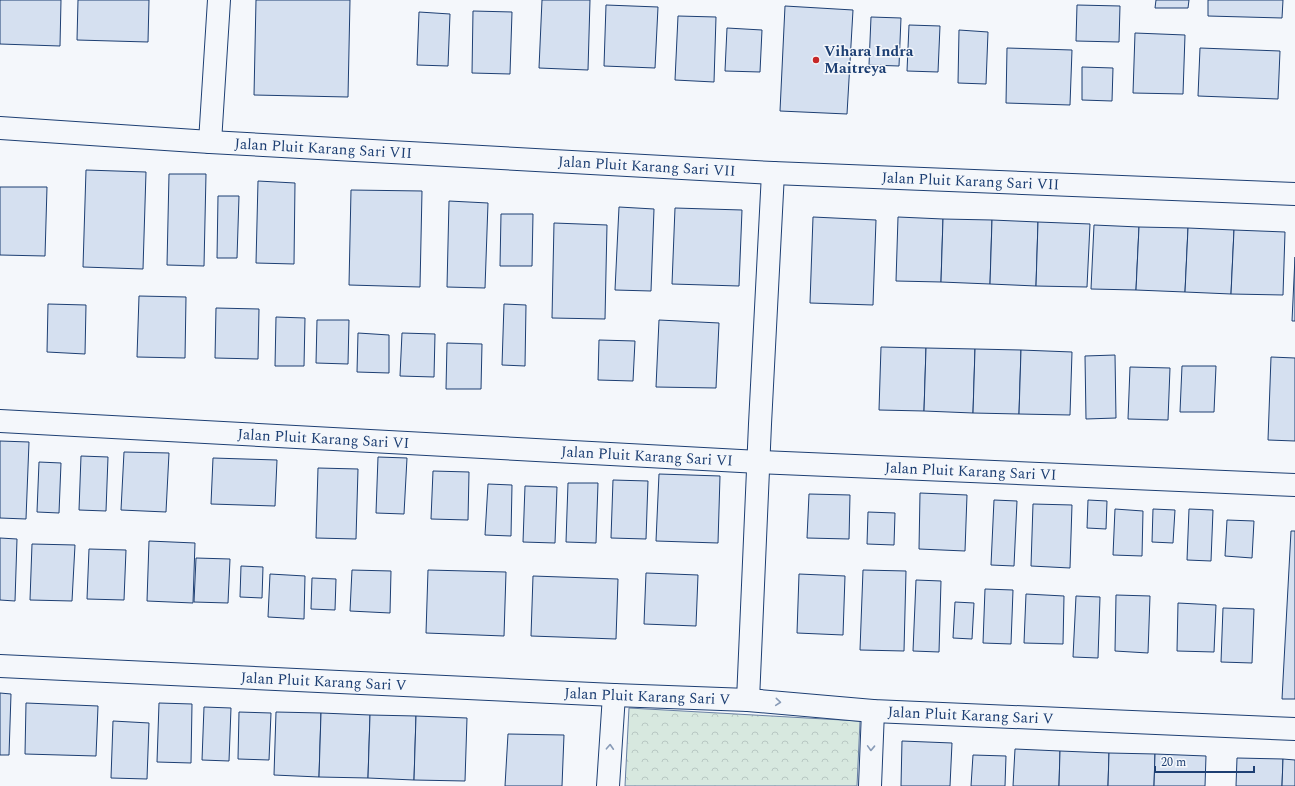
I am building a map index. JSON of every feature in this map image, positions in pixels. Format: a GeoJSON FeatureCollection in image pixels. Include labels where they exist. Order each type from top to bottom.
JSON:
{"type":"FeatureCollection","features":[{"type":"Feature","properties":{"kind":"street"},"geometry":{"type":"LineString","coordinates":[[210,142],[218,0]]}},
{"type":"Feature","properties":{"kind":"street","name":"Jalan Pluit Karang Sari VII"},"geometry":{"type":"LineString","coordinates":[[0,128],[210,142],[773,173],[1295,194]]}},
{"type":"Feature","properties":{"kind":"street"},"geometry":{"type":"LineString","coordinates":[[748,700],[773,173]]}},
{"type":"Feature","properties":{"kind":"street","name":"Jalan Pluit Karang Sari VI"},"geometry":{"type":"LineString","coordinates":[[0,421],[759,462],[1295,485]]}},
{"type":"Feature","properties":{"kind":"street","name":"Jalan Pluit Karang Sari V"},"geometry":{"type":"LineString","coordinates":[[0,666],[748,700],[873,711],[1295,729]]}},
{"type":"Feature","properties":{"kind":"street"},"geometry":{"type":"LineString","coordinates":[[608,786],[614,695]]}},
{"type":"Feature","properties":{"kind":"street"},"geometry":{"type":"LineString","coordinates":[[870,786],[873,711]]}},
{"type":"Feature","properties":{"kind":"green space"},"geometry":{"type":"Polygon","coordinates":[[[629,708],[860,721],[857,786],[625,786],[629,708]]]}},
{"type":"Feature","properties":{"kind":"building"},"geometry":{"type":"Polygon","coordinates":[[[0,0],[61,0],[60,46],[0,44],[0,0]]]}},
{"type":"Feature","properties":{"kind":"building"},"geometry":{"type":"Polygon","coordinates":[[[78,0],[149,0],[148,42],[77,40],[78,0]]]}},
{"type":"Feature","properties":{"kind":"building"},"geometry":{"type":"Polygon","coordinates":[[[256,0],[350,0],[348,97],[254,95],[256,0]]]}},
{"type":"Feature","properties":{"kind":"building"},"geometry":{"type":"Polygon","coordinates":[[[542,0],[590,0],[588,70],[539,68],[542,0]]]}},
{"type":"Feature","properties":{"kind":"building"},"geometry":{"type":"Polygon","coordinates":[[[1156,0],[1189,0],[1188,8],[1155,8],[1156,0]]]}},
{"type":"Feature","properties":{"kind":"building"},"geometry":{"type":"Polygon","coordinates":[[[1208,0],[1283,0],[1282,18],[1208,16],[1208,0]]]}},
{"type":"Feature","properties":{"kind":"building"},"geometry":{"type":"Polygon","coordinates":[[[606,5],[658,7],[655,68],[604,66],[606,5]]]}},
{"type":"Feature","properties":{"kind":"building"},"geometry":{"type":"Polygon","coordinates":[[[1077,5],[1120,6],[1119,42],[1076,41],[1077,5]]]}},
{"type":"Feature","properties":{"kind":"building","name":"Vihara Indra Maitreya"},"geometry":{"type":"Polygon","coordinates":[[[785,6],[853,10],[847,114],[780,111],[785,6]]]}},
{"type":"Feature","properties":{"kind":"building"},"geometry":{"type":"Polygon","coordinates":[[[473,11],[512,12],[510,74],[472,73],[473,11]]]}},
{"type":"Feature","properties":{"kind":"building"},"geometry":{"type":"Polygon","coordinates":[[[419,12],[450,14],[448,66],[417,65],[419,12]]]}},
{"type":"Feature","properties":{"kind":"building"},"geometry":{"type":"Polygon","coordinates":[[[678,16],[716,17],[714,82],[675,80],[678,16]]]}},
{"type":"Feature","properties":{"kind":"building"},"geometry":{"type":"Polygon","coordinates":[[[871,17],[901,18],[899,66],[869,65],[871,17]]]}},
{"type":"Feature","properties":{"kind":"building"},"geometry":{"type":"Polygon","coordinates":[[[909,25],[940,26],[938,72],[907,71],[909,25]]]}},
{"type":"Feature","properties":{"kind":"building"},"geometry":{"type":"Polygon","coordinates":[[[727,28],[762,30],[760,72],[725,71],[727,28]]]}},
{"type":"Feature","properties":{"kind":"building"},"geometry":{"type":"Polygon","coordinates":[[[959,30],[988,32],[986,84],[958,83],[959,30]]]}},
{"type":"Feature","properties":{"kind":"building"},"geometry":{"type":"Polygon","coordinates":[[[1135,33],[1185,35],[1183,94],[1133,93],[1135,33]]]}},
{"type":"Feature","properties":{"kind":"building"},"geometry":{"type":"Polygon","coordinates":[[[1007,48],[1072,50],[1070,105],[1006,103],[1007,48]]]}},
{"type":"Feature","properties":{"kind":"building"},"geometry":{"type":"Polygon","coordinates":[[[1200,48],[1280,51],[1278,99],[1198,96],[1200,48]]]}},
{"type":"Feature","properties":{"kind":"building"},"geometry":{"type":"Polygon","coordinates":[[[1082,67],[1113,68],[1112,101],[1082,100],[1082,67]]]}},
{"type":"Feature","properties":{"kind":"building"},"geometry":{"type":"Polygon","coordinates":[[[86,170],[146,172],[143,269],[83,267],[86,170]]]}},
{"type":"Feature","properties":{"kind":"building"},"geometry":{"type":"Polygon","coordinates":[[[169,174],[206,174],[204,266],[167,265],[169,174]]]}},
{"type":"Feature","properties":{"kind":"building"},"geometry":{"type":"Polygon","coordinates":[[[258,181],[295,183],[294,264],[256,263],[258,181]]]}},
{"type":"Feature","properties":{"kind":"building"},"geometry":{"type":"Polygon","coordinates":[[[0,187],[47,187],[45,256],[0,255],[0,187]]]}},
{"type":"Feature","properties":{"kind":"building"},"geometry":{"type":"Polygon","coordinates":[[[351,190],[422,191],[420,287],[349,285],[351,190]]]}},
{"type":"Feature","properties":{"kind":"building"},"geometry":{"type":"Polygon","coordinates":[[[218,196],[239,196],[237,258],[217,258],[218,196]]]}},
{"type":"Feature","properties":{"kind":"building"},"geometry":{"type":"Polygon","coordinates":[[[449,201],[488,203],[485,288],[447,287],[449,201]]]}},
{"type":"Feature","properties":{"kind":"building"},"geometry":{"type":"Polygon","coordinates":[[[619,207],[654,209],[651,291],[615,290],[619,207]]]}},
{"type":"Feature","properties":{"kind":"building"},"geometry":{"type":"Polygon","coordinates":[[[675,208],[742,210],[739,286],[672,284],[675,208]]]}},
{"type":"Feature","properties":{"kind":"building"},"geometry":{"type":"Polygon","coordinates":[[[501,214],[533,214],[532,266],[500,266],[501,214]]]}},
{"type":"Feature","properties":{"kind":"building"},"geometry":{"type":"Polygon","coordinates":[[[813,217],[876,220],[873,305],[810,303],[813,217]]]}},
{"type":"Feature","properties":{"kind":"building"},"geometry":{"type":"Polygon","coordinates":[[[898,217],[943,219],[941,282],[896,281],[898,217]]]}},
{"type":"Feature","properties":{"kind":"building"},"geometry":{"type":"Polygon","coordinates":[[[943,219],[992,220],[990,284],[941,282],[943,219]]]}},
{"type":"Feature","properties":{"kind":"building"},"geometry":{"type":"Polygon","coordinates":[[[992,220],[1038,222],[1036,286],[990,284],[992,220]]]}},
{"type":"Feature","properties":{"kind":"building"},"geometry":{"type":"Polygon","coordinates":[[[1038,222],[1090,224],[1087,287],[1036,286],[1038,222]]]}},
{"type":"Feature","properties":{"kind":"building"},"geometry":{"type":"Polygon","coordinates":[[[554,223],[607,225],[605,319],[552,318],[554,223]]]}},
{"type":"Feature","properties":{"kind":"building"},"geometry":{"type":"Polygon","coordinates":[[[1094,225],[1139,227],[1136,290],[1091,289],[1094,225]]]}},
{"type":"Feature","properties":{"kind":"building"},"geometry":{"type":"Polygon","coordinates":[[[1139,227],[1188,228],[1185,292],[1136,290],[1139,227]]]}},
{"type":"Feature","properties":{"kind":"building"},"geometry":{"type":"Polygon","coordinates":[[[1188,228],[1234,230],[1231,294],[1185,292],[1188,228]]]}},
{"type":"Feature","properties":{"kind":"building"},"geometry":{"type":"Polygon","coordinates":[[[1234,230],[1285,232],[1283,295],[1231,294],[1234,230]]]}},
{"type":"Feature","properties":{"kind":"building"},"geometry":{"type":"Polygon","coordinates":[[[1295,257],[1295,321],[1292,321],[1295,257]]]}},
{"type":"Feature","properties":{"kind":"building"},"geometry":{"type":"Polygon","coordinates":[[[139,296],[186,297],[185,358],[137,357],[139,296]]]}},
{"type":"Feature","properties":{"kind":"building"},"geometry":{"type":"Polygon","coordinates":[[[48,304],[86,305],[85,354],[47,352],[48,304]]]}},
{"type":"Feature","properties":{"kind":"building"},"geometry":{"type":"Polygon","coordinates":[[[504,304],[526,305],[525,366],[502,365],[504,304]]]}},
{"type":"Feature","properties":{"kind":"building"},"geometry":{"type":"Polygon","coordinates":[[[216,308],[259,309],[258,359],[215,358],[216,308]]]}},
{"type":"Feature","properties":{"kind":"building"},"geometry":{"type":"Polygon","coordinates":[[[276,317],[305,318],[304,366],[275,366],[276,317]]]}},
{"type":"Feature","properties":{"kind":"building"},"geometry":{"type":"Polygon","coordinates":[[[317,320],[349,320],[348,364],[316,363],[317,320]]]}},
{"type":"Feature","properties":{"kind":"building"},"geometry":{"type":"Polygon","coordinates":[[[659,320],[719,323],[716,388],[656,387],[659,320]]]}},
{"type":"Feature","properties":{"kind":"building"},"geometry":{"type":"Polygon","coordinates":[[[358,333],[389,335],[389,373],[357,372],[358,333]]]}},
{"type":"Feature","properties":{"kind":"building"},"geometry":{"type":"Polygon","coordinates":[[[402,333],[435,334],[434,377],[400,376],[402,333]]]}},
{"type":"Feature","properties":{"kind":"building"},"geometry":{"type":"Polygon","coordinates":[[[599,340],[635,341],[633,381],[598,380],[599,340]]]}},
{"type":"Feature","properties":{"kind":"building"},"geometry":{"type":"Polygon","coordinates":[[[447,343],[482,344],[481,389],[446,389],[447,343]]]}},
{"type":"Feature","properties":{"kind":"building"},"geometry":{"type":"Polygon","coordinates":[[[881,347],[926,348],[924,411],[879,410],[881,347]]]}},
{"type":"Feature","properties":{"kind":"building"},"geometry":{"type":"Polygon","coordinates":[[[926,348],[975,349],[973,413],[924,411],[926,348]]]}},
{"type":"Feature","properties":{"kind":"building"},"geometry":{"type":"Polygon","coordinates":[[[975,349],[1021,350],[1019,414],[973,413],[975,349]]]}},
{"type":"Feature","properties":{"kind":"building"},"geometry":{"type":"Polygon","coordinates":[[[1021,350],[1072,352],[1070,415],[1019,414],[1021,350]]]}},
{"type":"Feature","properties":{"kind":"building"},"geometry":{"type":"Polygon","coordinates":[[[1115,355],[1116,418],[1086,419],[1085,356],[1115,355]]]}},
{"type":"Feature","properties":{"kind":"building"},"geometry":{"type":"Polygon","coordinates":[[[1271,357],[1295,358],[1295,441],[1268,440],[1271,357]]]}},
{"type":"Feature","properties":{"kind":"building"},"geometry":{"type":"Polygon","coordinates":[[[1182,366],[1216,366],[1214,412],[1180,412],[1182,366]]]}},
{"type":"Feature","properties":{"kind":"building"},"geometry":{"type":"Polygon","coordinates":[[[1130,367],[1170,368],[1168,420],[1128,419],[1130,367]]]}},
{"type":"Feature","properties":{"kind":"building"},"geometry":{"type":"Polygon","coordinates":[[[0,441],[29,442],[26,519],[0,518],[0,441]]]}},
{"type":"Feature","properties":{"kind":"building"},"geometry":{"type":"Polygon","coordinates":[[[124,452],[169,453],[166,512],[121,510],[124,452]]]}},
{"type":"Feature","properties":{"kind":"building"},"geometry":{"type":"Polygon","coordinates":[[[81,456],[108,457],[106,511],[79,510],[81,456]]]}},
{"type":"Feature","properties":{"kind":"building"},"geometry":{"type":"Polygon","coordinates":[[[378,457],[407,458],[404,514],[376,513],[378,457]]]}},
{"type":"Feature","properties":{"kind":"building"},"geometry":{"type":"Polygon","coordinates":[[[213,458],[277,460],[275,506],[211,504],[213,458]]]}},
{"type":"Feature","properties":{"kind":"building"},"geometry":{"type":"Polygon","coordinates":[[[39,462],[61,463],[59,513],[37,512],[39,462]]]}},
{"type":"Feature","properties":{"kind":"building"},"geometry":{"type":"Polygon","coordinates":[[[318,468],[358,469],[356,539],[316,538],[318,468]]]}},
{"type":"Feature","properties":{"kind":"building"},"geometry":{"type":"Polygon","coordinates":[[[433,471],[469,472],[468,520],[431,519],[433,471]]]}},
{"type":"Feature","properties":{"kind":"building"},"geometry":{"type":"Polygon","coordinates":[[[659,474],[720,476],[718,543],[656,541],[659,474]]]}},
{"type":"Feature","properties":{"kind":"building"},"geometry":{"type":"Polygon","coordinates":[[[613,480],[648,481],[646,539],[611,538],[613,480]]]}},
{"type":"Feature","properties":{"kind":"building"},"geometry":{"type":"Polygon","coordinates":[[[568,483],[598,483],[596,543],[566,542],[568,483]]]}},
{"type":"Feature","properties":{"kind":"building"},"geometry":{"type":"Polygon","coordinates":[[[488,484],[512,485],[511,536],[485,535],[488,484]]]}},
{"type":"Feature","properties":{"kind":"building"},"geometry":{"type":"Polygon","coordinates":[[[525,486],[557,487],[555,543],[523,542],[525,486]]]}},
{"type":"Feature","properties":{"kind":"building"},"geometry":{"type":"Polygon","coordinates":[[[920,493],[967,495],[965,551],[919,549],[920,493]]]}},
{"type":"Feature","properties":{"kind":"building"},"geometry":{"type":"Polygon","coordinates":[[[809,494],[850,495],[849,539],[807,538],[809,494]]]}},
{"type":"Feature","properties":{"kind":"building"},"geometry":{"type":"Polygon","coordinates":[[[994,500],[1017,501],[1014,566],[991,565],[994,500]]]}},
{"type":"Feature","properties":{"kind":"building"},"geometry":{"type":"Polygon","coordinates":[[[1088,500],[1107,501],[1106,529],[1087,528],[1088,500]]]}},
{"type":"Feature","properties":{"kind":"building"},"geometry":{"type":"Polygon","coordinates":[[[1033,504],[1072,505],[1070,568],[1031,566],[1033,504]]]}},
{"type":"Feature","properties":{"kind":"building"},"geometry":{"type":"Polygon","coordinates":[[[1115,509],[1143,511],[1142,556],[1113,555],[1115,509]]]}},
{"type":"Feature","properties":{"kind":"building"},"geometry":{"type":"Polygon","coordinates":[[[1153,509],[1175,510],[1173,543],[1152,542],[1153,509]]]}},
{"type":"Feature","properties":{"kind":"building"},"geometry":{"type":"Polygon","coordinates":[[[1189,509],[1213,510],[1211,561],[1187,560],[1189,509]]]}},
{"type":"Feature","properties":{"kind":"building"},"geometry":{"type":"Polygon","coordinates":[[[868,512],[895,513],[894,545],[867,544],[868,512]]]}},
{"type":"Feature","properties":{"kind":"building"},"geometry":{"type":"Polygon","coordinates":[[[1227,520],[1254,521],[1252,558],[1225,556],[1227,520]]]}},
{"type":"Feature","properties":{"kind":"building"},"geometry":{"type":"Polygon","coordinates":[[[1291,531],[1295,531],[1295,699],[1282,699],[1291,531]]]}},
{"type":"Feature","properties":{"kind":"building"},"geometry":{"type":"Polygon","coordinates":[[[0,538],[17,539],[15,601],[0,600],[0,538]]]}},
{"type":"Feature","properties":{"kind":"building"},"geometry":{"type":"Polygon","coordinates":[[[149,541],[195,543],[193,603],[147,601],[149,541]]]}},
{"type":"Feature","properties":{"kind":"building"},"geometry":{"type":"Polygon","coordinates":[[[32,544],[75,545],[72,601],[30,600],[32,544]]]}},
{"type":"Feature","properties":{"kind":"building"},"geometry":{"type":"Polygon","coordinates":[[[89,549],[126,550],[124,600],[87,599],[89,549]]]}},
{"type":"Feature","properties":{"kind":"building"},"geometry":{"type":"Polygon","coordinates":[[[196,558],[230,559],[228,603],[194,602],[196,558]]]}},
{"type":"Feature","properties":{"kind":"building"},"geometry":{"type":"Polygon","coordinates":[[[241,566],[263,567],[262,598],[240,597],[241,566]]]}},
{"type":"Feature","properties":{"kind":"building"},"geometry":{"type":"Polygon","coordinates":[[[352,570],[391,571],[390,613],[350,611],[352,570]]]}},
{"type":"Feature","properties":{"kind":"building"},"geometry":{"type":"Polygon","coordinates":[[[428,570],[506,572],[504,636],[426,633],[428,570]]]}},
{"type":"Feature","properties":{"kind":"building"},"geometry":{"type":"Polygon","coordinates":[[[863,570],[906,571],[904,651],[860,650],[863,570]]]}},
{"type":"Feature","properties":{"kind":"building"},"geometry":{"type":"Polygon","coordinates":[[[646,573],[698,575],[696,626],[644,624],[646,573]]]}},
{"type":"Feature","properties":{"kind":"building"},"geometry":{"type":"Polygon","coordinates":[[[270,574],[305,576],[304,619],[268,617],[270,574]]]}},
{"type":"Feature","properties":{"kind":"building"},"geometry":{"type":"Polygon","coordinates":[[[799,574],[845,576],[843,635],[797,633],[799,574]]]}},
{"type":"Feature","properties":{"kind":"building"},"geometry":{"type":"Polygon","coordinates":[[[533,576],[618,579],[616,639],[531,636],[533,576]]]}},
{"type":"Feature","properties":{"kind":"building"},"geometry":{"type":"Polygon","coordinates":[[[312,578],[336,579],[335,610],[311,609],[312,578]]]}},
{"type":"Feature","properties":{"kind":"building"},"geometry":{"type":"Polygon","coordinates":[[[916,580],[941,581],[939,652],[913,651],[916,580]]]}},
{"type":"Feature","properties":{"kind":"building"},"geometry":{"type":"Polygon","coordinates":[[[985,589],[1013,590],[1011,644],[983,643],[985,589]]]}},
{"type":"Feature","properties":{"kind":"building"},"geometry":{"type":"Polygon","coordinates":[[[1026,594],[1064,596],[1063,644],[1024,643],[1026,594]]]}},
{"type":"Feature","properties":{"kind":"building"},"geometry":{"type":"Polygon","coordinates":[[[1116,595],[1150,596],[1148,653],[1115,651],[1116,595]]]}},
{"type":"Feature","properties":{"kind":"building"},"geometry":{"type":"Polygon","coordinates":[[[1076,596],[1100,597],[1098,658],[1073,657],[1076,596]]]}},
{"type":"Feature","properties":{"kind":"building"},"geometry":{"type":"Polygon","coordinates":[[[955,602],[974,603],[972,639],[953,638],[955,602]]]}},
{"type":"Feature","properties":{"kind":"building"},"geometry":{"type":"Polygon","coordinates":[[[1178,603],[1216,605],[1214,652],[1177,651],[1178,603]]]}},
{"type":"Feature","properties":{"kind":"building"},"geometry":{"type":"Polygon","coordinates":[[[1223,608],[1254,609],[1252,663],[1221,662],[1223,608]]]}},
{"type":"Feature","properties":{"kind":"building"},"geometry":{"type":"Polygon","coordinates":[[[0,693],[11,694],[9,755],[0,755],[0,693]]]}},
{"type":"Feature","properties":{"kind":"building"},"geometry":{"type":"Polygon","coordinates":[[[26,703],[98,706],[96,756],[25,754],[26,703]]]}},
{"type":"Feature","properties":{"kind":"building"},"geometry":{"type":"Polygon","coordinates":[[[159,703],[192,704],[191,763],[157,762],[159,703]]]}},
{"type":"Feature","properties":{"kind":"building"},"geometry":{"type":"Polygon","coordinates":[[[204,707],[231,708],[229,761],[202,760],[204,707]]]}},
{"type":"Feature","properties":{"kind":"building"},"geometry":{"type":"Polygon","coordinates":[[[239,712],[271,713],[269,760],[238,759],[239,712]]]}},
{"type":"Feature","properties":{"kind":"building"},"geometry":{"type":"Polygon","coordinates":[[[276,712],[321,713],[319,777],[274,775],[276,712]]]}},
{"type":"Feature","properties":{"kind":"building"},"geometry":{"type":"Polygon","coordinates":[[[321,713],[370,715],[368,778],[319,777],[321,713]]]}},
{"type":"Feature","properties":{"kind":"building"},"geometry":{"type":"Polygon","coordinates":[[[370,715],[416,716],[414,780],[368,778],[370,715]]]}},
{"type":"Feature","properties":{"kind":"building"},"geometry":{"type":"Polygon","coordinates":[[[416,716],[467,718],[465,781],[414,780],[416,716]]]}},
{"type":"Feature","properties":{"kind":"building"},"geometry":{"type":"Polygon","coordinates":[[[113,721],[149,723],[147,779],[111,778],[113,721]]]}},
{"type":"Feature","properties":{"kind":"building"},"geometry":{"type":"Polygon","coordinates":[[[508,734],[564,735],[562,786],[505,786],[508,734]]]}},
{"type":"Feature","properties":{"kind":"building"},"geometry":{"type":"Polygon","coordinates":[[[902,741],[952,743],[950,786],[901,786],[902,741]]]}},
{"type":"Feature","properties":{"kind":"building"},"geometry":{"type":"Polygon","coordinates":[[[1015,749],[1060,751],[1059,786],[1013,786],[1015,749]]]}},
{"type":"Feature","properties":{"kind":"building"},"geometry":{"type":"Polygon","coordinates":[[[1060,751],[1109,753],[1108,786],[1059,786],[1060,751]]]}},
{"type":"Feature","properties":{"kind":"building"},"geometry":{"type":"Polygon","coordinates":[[[1109,753],[1155,754],[1154,786],[1108,786],[1109,753]]]}},
{"type":"Feature","properties":{"kind":"building"},"geometry":{"type":"Polygon","coordinates":[[[1155,754],[1206,756],[1205,786],[1154,786],[1155,754]]]}},
{"type":"Feature","properties":{"kind":"building"},"geometry":{"type":"Polygon","coordinates":[[[973,755],[1006,756],[1005,786],[971,786],[973,755]]]}},
{"type":"Feature","properties":{"kind":"building"},"geometry":{"type":"Polygon","coordinates":[[[1237,758],[1283,759],[1282,786],[1236,786],[1237,758]]]}},
{"type":"Feature","properties":{"kind":"building"},"geometry":{"type":"Polygon","coordinates":[[[1283,759],[1295,760],[1295,786],[1282,786],[1283,759]]]}},
{"type":"Feature","properties":{"kind":"place","name":"Vihara Indra Maitreya"},"geometry":{"type":"Point","coordinates":[816,60]}}]}
